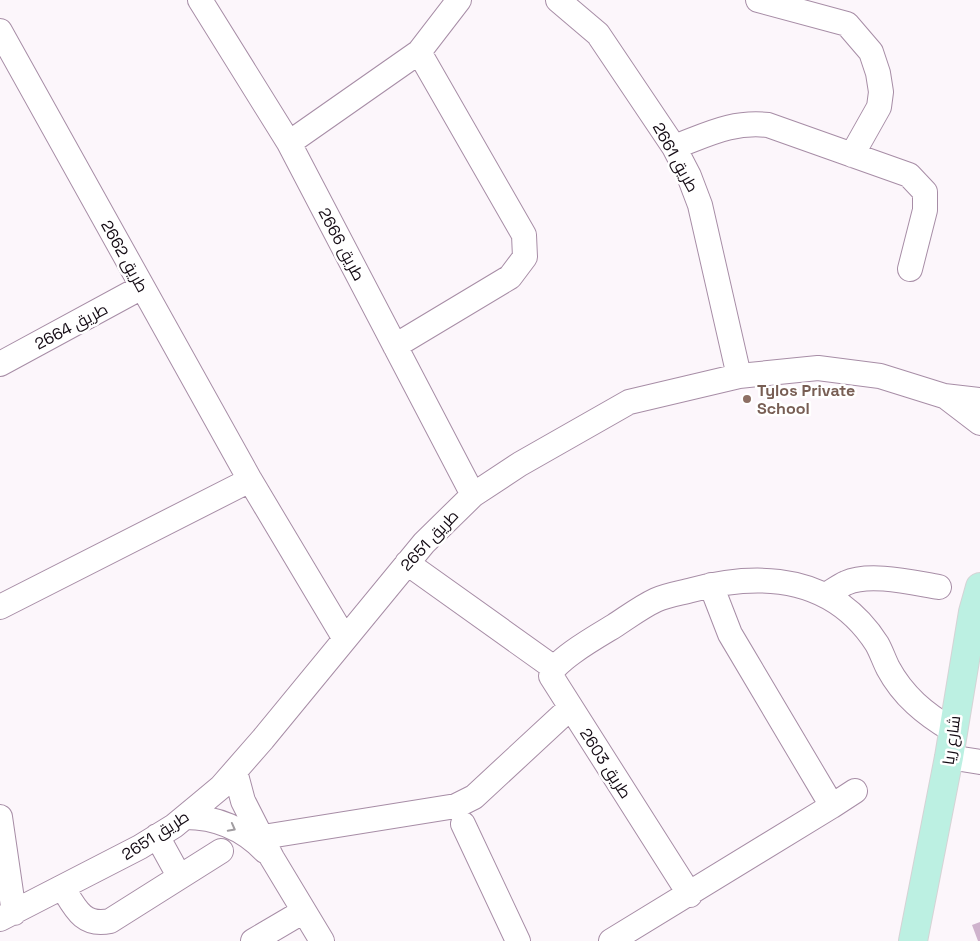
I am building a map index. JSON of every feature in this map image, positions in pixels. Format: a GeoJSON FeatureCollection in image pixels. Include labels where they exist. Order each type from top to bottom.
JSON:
{"type":"FeatureCollection","features":[{"type":"Feature","properties":{"kind":"main road","name":"شارع ريا"},"geometry":{"type":"LineString","coordinates":[[923,893],[949,757],[973,612],[980,587]]}},
{"type":"Feature","properties":{"kind":"main road"},"geometry":{"type":"LineString","coordinates":[[913,941],[923,893]]}},
{"type":"Feature","properties":{"kind":"main road"},"geometry":{"type":"LineString","coordinates":[[921,941],[923,893]]}},
{"type":"Feature","properties":{"kind":"street","name":"طريق 2666"},"geometry":{"type":"LineString","coordinates":[[200,0],[289,143],[473,495]]}},
{"type":"Feature","properties":{"kind":"street"},"geometry":{"type":"LineString","coordinates":[[289,143],[419,52],[459,0]]}},
{"type":"Feature","properties":{"kind":"street","name":"طريق 2661"},"geometry":{"type":"LineString","coordinates":[[558,0],[598,34],[674,148],[689,176],[700,204],[739,376]]}},
{"type":"Feature","properties":{"kind":"street"},"geometry":{"type":"LineString","coordinates":[[758,0],[847,24],[871,52],[878,73],[881,92],[879,107],[852,154]]}},
{"type":"Feature","properties":{"kind":"street","name":"طريق 2662"},"geometry":{"type":"LineString","coordinates":[[0,32],[250,480],[346,639]]}},
{"type":"Feature","properties":{"kind":"street"},"geometry":{"type":"LineString","coordinates":[[395,346],[510,277],[525,257],[524,235],[419,52]]}},
{"type":"Feature","properties":{"kind":"street"},"geometry":{"type":"LineString","coordinates":[[674,148],[725,128],[748,123],[768,125],[909,175],[925,192],[925,210],[910,269]]}},
{"type":"Feature","properties":{"kind":"street","name":"طريق 2664"},"geometry":{"type":"LineString","coordinates":[[0,364],[142,287]]}},
{"type":"Feature","properties":{"kind":"street","name":"طريق 2651"},"geometry":{"type":"LineString","coordinates":[[0,817],[7,916],[63,888],[157,836],[186,817],[222,786],[346,639],[406,563],[473,495],[520,464],[629,402],[739,376],[818,368],[880,376],[944,396],[980,400]]}},
{"type":"Feature","properties":{"kind":"street","name":"طريق 2651"},"geometry":{"type":"LineString","coordinates":[[944,396],[980,423]]}},
{"type":"Feature","properties":{"kind":"street"},"geometry":{"type":"LineString","coordinates":[[0,607],[250,480]]}},
{"type":"Feature","properties":{"kind":"street"},"geometry":{"type":"LineString","coordinates":[[406,563],[554,668],[589,641],[657,600],[711,585],[750,579],[792,582],[826,595],[846,608],[877,644],[892,675],[913,703],[930,717],[952,730]]}},
{"type":"Feature","properties":{"kind":"street"},"geometry":{"type":"LineString","coordinates":[[826,595],[848,582],[862,580],[886,579],[939,587]]}},
{"type":"Feature","properties":{"kind":"street"},"geometry":{"type":"LineString","coordinates":[[711,585],[730,634],[832,806]]}},
{"type":"Feature","properties":{"kind":"street","name":"طريق 2603"},"geometry":{"type":"LineString","coordinates":[[554,668],[551,676],[570,708],[690,894]]}},
{"type":"Feature","properties":{"kind":"street"},"geometry":{"type":"LineString","coordinates":[[186,817],[200,817],[227,824],[267,848],[456,806],[474,797],[570,708]]}},
{"type":"Feature","properties":{"kind":"street"},"geometry":{"type":"LineString","coordinates":[[949,757],[980,762]]}},
{"type":"Feature","properties":{"kind":"street"},"geometry":{"type":"LineString","coordinates":[[235,771],[243,801],[267,848],[322,941]]}},
{"type":"Feature","properties":{"kind":"street"},"geometry":{"type":"LineString","coordinates":[[611,941],[855,791]]}},
{"type":"Feature","properties":{"kind":"street"},"geometry":{"type":"LineString","coordinates":[[463,824],[518,941]]}},
{"type":"Feature","properties":{"kind":"street"},"geometry":{"type":"LineString","coordinates":[[157,836],[178,876]]}},
{"type":"Feature","properties":{"kind":"street"},"geometry":{"type":"LineString","coordinates":[[63,888],[82,917],[100,923],[110,921],[178,876],[221,851]]}},
{"type":"Feature","properties":{"kind":"street"},"geometry":{"type":"LineString","coordinates":[[253,941],[304,911]]}},
{"type":"Feature","properties":{"kind":"building"},"geometry":{"type":"Polygon","coordinates":[[[980,922],[980,941],[978,941],[972,925],[980,922]]]}},
{"type":"Feature","properties":{"kind":"place","name":"Tylos Private School"},"geometry":{"type":"Point","coordinates":[747,399]}}]}
